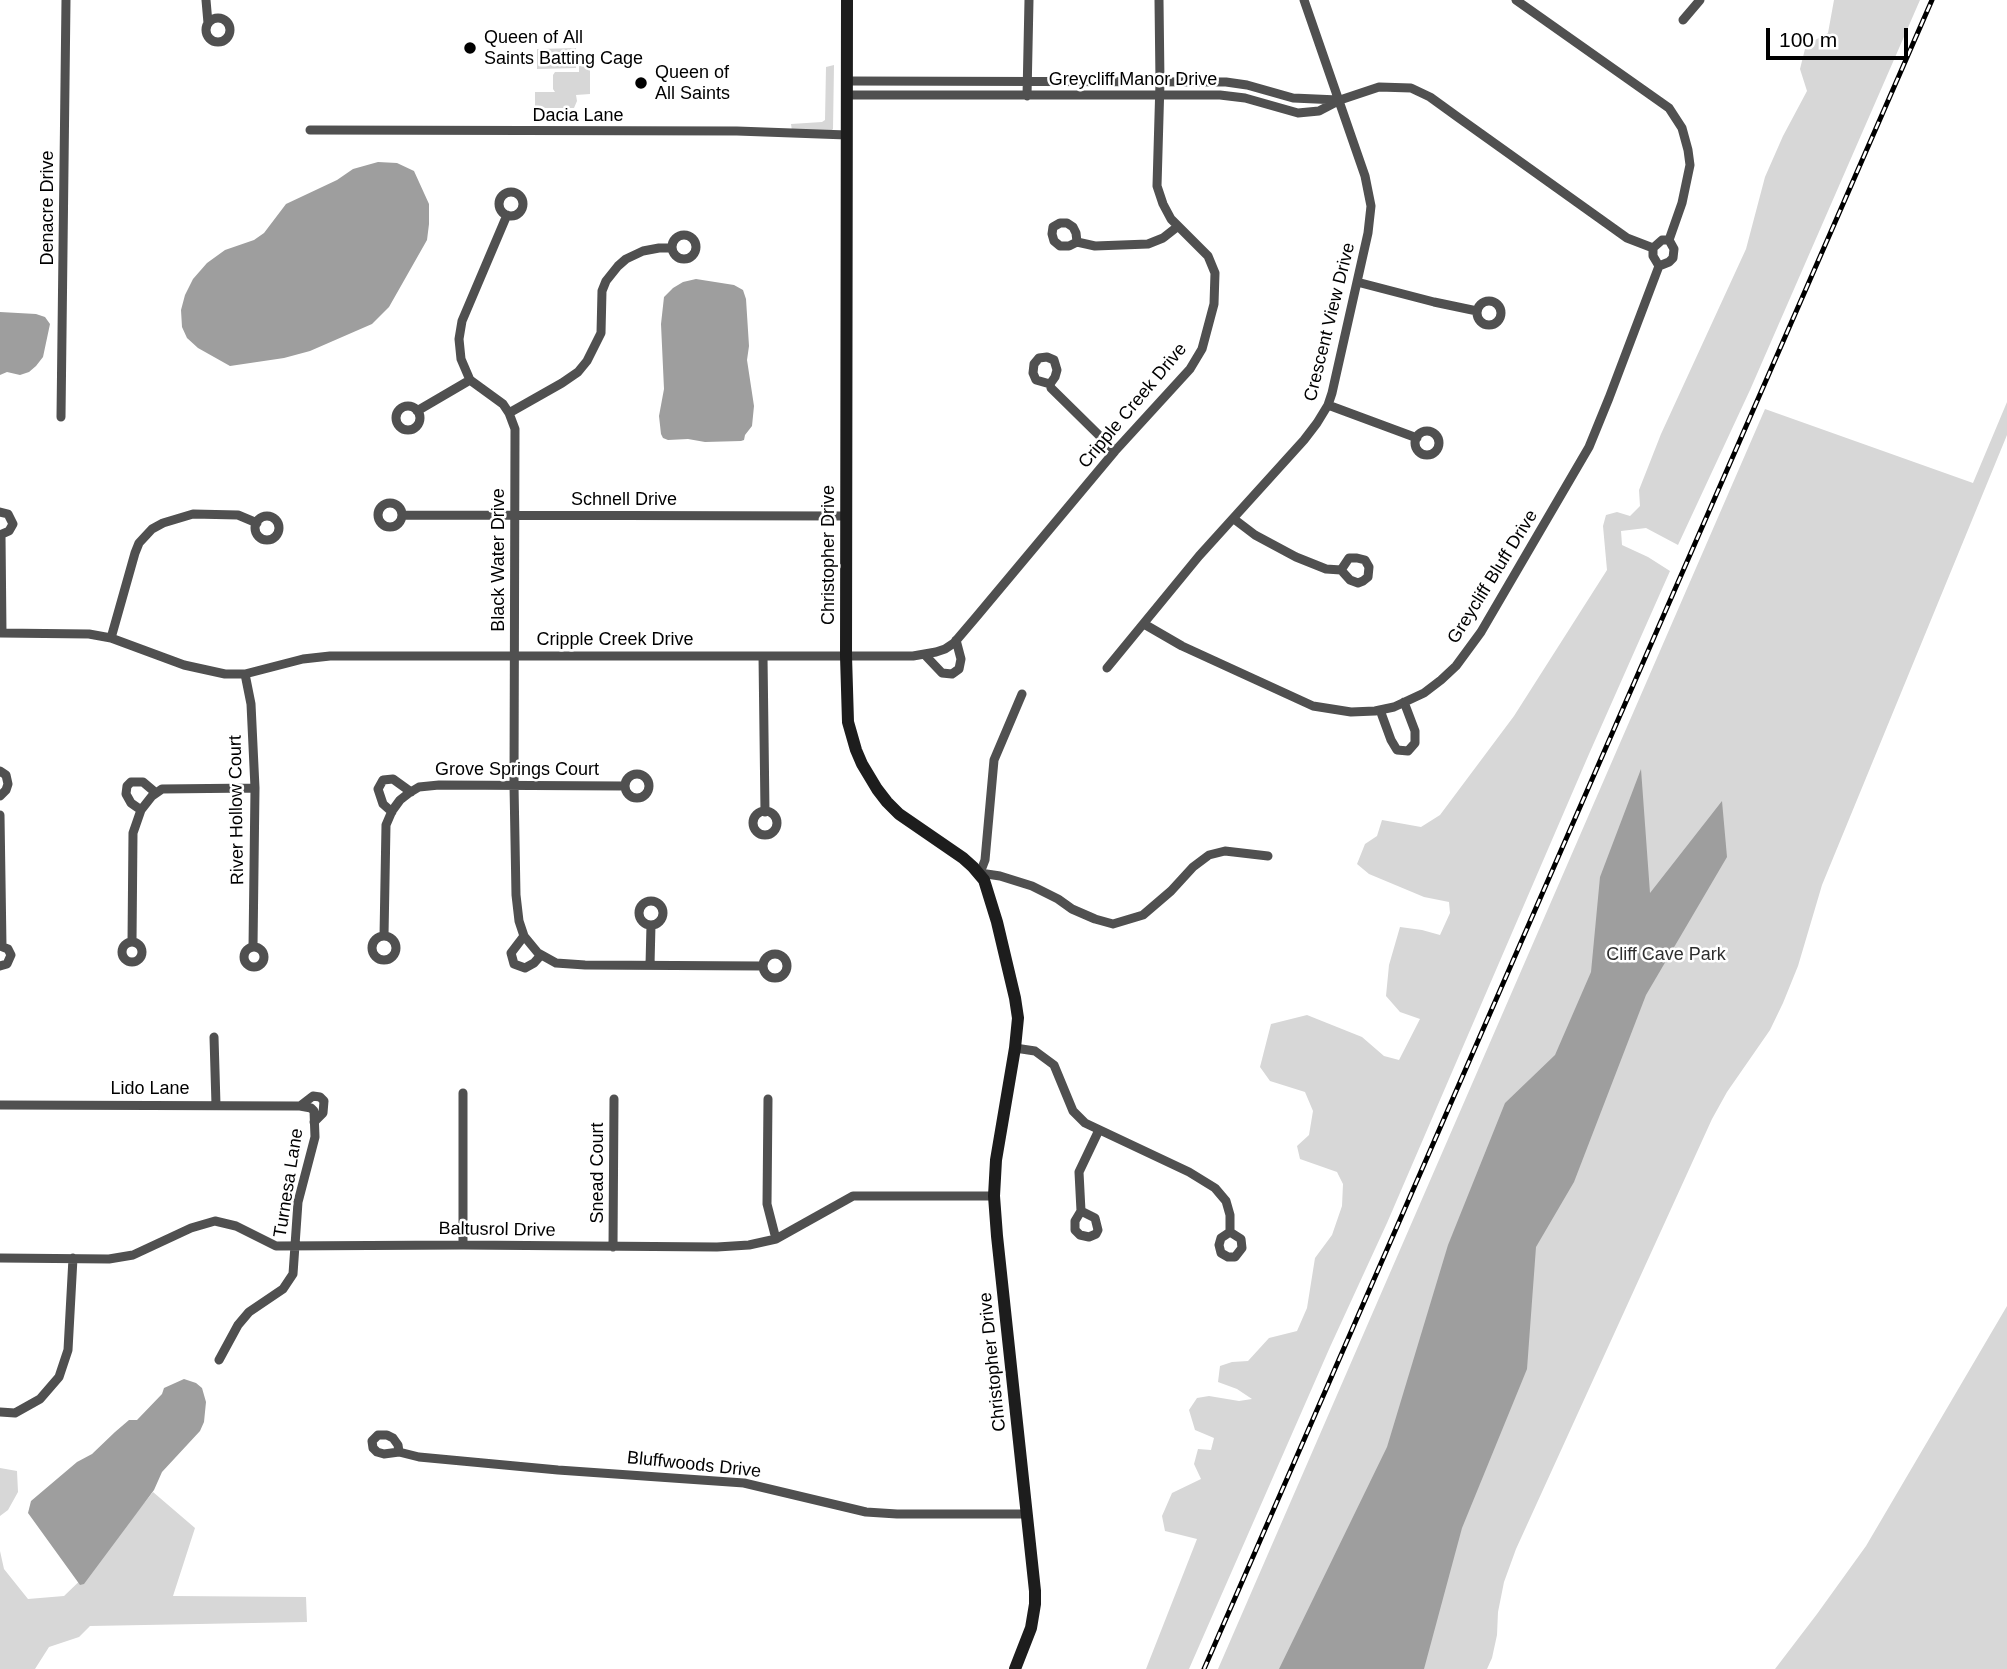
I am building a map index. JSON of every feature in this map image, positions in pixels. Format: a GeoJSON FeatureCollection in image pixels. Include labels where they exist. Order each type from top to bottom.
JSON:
{"type":"FeatureCollection","features":[{"type":"Feature","properties":{"kind":"street","name":"Denacre Drive"},"geometry":{"type":"LineString","coordinates":[[61,417],[66,0]]}},
{"type":"Feature","properties":{"kind":"street"},"geometry":{"type":"LineString","coordinates":[[206,0],[208,23]]}},
{"type":"Feature","properties":{"kind":"street","name":"Christopher Drive"},"geometry":{"type":"LineString","coordinates":[[847,0],[848,722],[856,750],[869,778],[887,802],[980,873],[992,901],[1016,998],[1018,1018],[1015,1048],[996,1160],[994,1196],[1035,1604],[1031,1628],[1015,1669]]}},
{"type":"Feature","properties":{"kind":"street"},"geometry":{"type":"LineString","coordinates":[[1027,96],[1029,0]]}},
{"type":"Feature","properties":{"kind":"street","name":"Cripple Creek Drive"},"geometry":{"type":"LineString","coordinates":[[111,638],[184,665],[225,674],[245,674],[303,659],[330,656],[846,656],[924,654],[945,649],[956,640],[1115,451],[1189,369],[1202,349],[1214,304],[1215,273],[1208,256],[1177,227],[1163,204],[1157,187],[1159,0]]}},
{"type":"Feature","properties":{"kind":"street","name":"Crescent View Drive"},"geometry":{"type":"LineString","coordinates":[[1107,668],[1199,556],[1304,440],[1328,405],[1368,233],[1371,206],[1365,176],[1304,0]]}},
{"type":"Feature","properties":{"kind":"street","name":"Greycliff Bluff Drive"},"geometry":{"type":"LineString","coordinates":[[1144,624],[1182,646],[1313,706],[1351,712],[1380,710],[1424,693],[1441,680],[1481,632],[1580,464],[1609,398],[1659,266],[1673,258],[1674,249],[1669,240],[1682,203],[1690,165],[1682,128],[1670,108],[1516,0]]}},
{"type":"Feature","properties":{"kind":"street"},"geometry":{"type":"LineString","coordinates":[[1683,20],[1700,0]]}},
{"type":"Feature","properties":{"kind":"street","name":"Greycliff Manor Drive"},"geometry":{"type":"LineString","coordinates":[[848,81],[1226,82],[1247,85],[1293,99],[1340,100]]}},
{"type":"Feature","properties":{"kind":"street"},"geometry":{"type":"LineString","coordinates":[[897,82],[897,95]]}},
{"type":"Feature","properties":{"kind":"street"},"geometry":{"type":"LineString","coordinates":[[921,82],[921,95]]}},
{"type":"Feature","properties":{"kind":"street","name":"Greycliff Manor Drive"},"geometry":{"type":"LineString","coordinates":[[848,95],[1220,95],[1245,98],[1298,113],[1319,111],[1340,100],[1379,87],[1411,88],[1459,118],[1627,238],[1653,248]]}},
{"type":"Feature","properties":{"kind":"street","name":"Dacia Lane"},"geometry":{"type":"LineString","coordinates":[[310,130],[737,131],[847,135]]}},
{"type":"Feature","properties":{"kind":"street"},"geometry":{"type":"LineString","coordinates":[[507,215],[462,321],[460,339],[461,359],[470,380],[503,404],[509,413],[562,383],[578,372],[587,361],[601,333],[602,290],[618,266],[643,251],[672,248]]}},
{"type":"Feature","properties":{"kind":"street"},"geometry":{"type":"LineString","coordinates":[[1077,242],[1095,246],[1148,244],[1163,238],[1177,227]]}},
{"type":"Feature","properties":{"kind":"street"},"geometry":{"type":"LineString","coordinates":[[1659,266],[1653,256],[1653,248],[1662,240],[1669,240]]}},
{"type":"Feature","properties":{"kind":"street"},"geometry":{"type":"LineString","coordinates":[[1357,282],[1477,311]]}},
{"type":"Feature","properties":{"kind":"street"},"geometry":{"type":"LineString","coordinates":[[417,411],[470,380]]}},
{"type":"Feature","properties":{"kind":"street"},"geometry":{"type":"LineString","coordinates":[[1050,384],[1115,451]]}},
{"type":"Feature","properties":{"kind":"street"},"geometry":{"type":"LineString","coordinates":[[1328,405],[1417,438]]}},
{"type":"Feature","properties":{"kind":"street","name":"Black Water Drive"},"geometry":{"type":"LineString","coordinates":[[509,413],[514,429],[516,895],[519,922],[524,936],[541,955],[556,963],[763,966]]}},
{"type":"Feature","properties":{"kind":"street"},"geometry":{"type":"LineString","coordinates":[[0,512],[8,514],[13,524],[9,531],[0,535],[1,633],[89,634],[111,638],[135,552],[139,543],[152,529],[193,514],[238,515],[257,523]]}},
{"type":"Feature","properties":{"kind":"street","name":"Schnell Drive"},"geometry":{"type":"LineString","coordinates":[[402,514],[846,516]]}},
{"type":"Feature","properties":{"kind":"street"},"geometry":{"type":"LineString","coordinates":[[1234,519],[1255,535],[1296,558],[1326,569],[1341,570]]}},
{"type":"Feature","properties":{"kind":"street"},"geometry":{"type":"LineString","coordinates":[[924,654],[942,673],[952,674],[959,669],[961,659],[956,640]]}},
{"type":"Feature","properties":{"kind":"street"},"geometry":{"type":"LineString","coordinates":[[763,656],[765,812]]}},
{"type":"Feature","properties":{"kind":"street","name":"River Hollow Court"},"geometry":{"type":"LineString","coordinates":[[245,674],[251,704],[255,788],[253,947]]}},
{"type":"Feature","properties":{"kind":"street"},"geometry":{"type":"LineString","coordinates":[[1022,694],[994,760],[985,860],[980,873],[1032,886],[1084,914],[1113,923],[1143,915],[1209,855],[1225,851],[1268,856]]}},
{"type":"Feature","properties":{"kind":"street"},"geometry":{"type":"LineString","coordinates":[[1380,710],[1397,750],[1408,751],[1415,743],[1415,731],[1404,702]]}},
{"type":"Feature","properties":{"kind":"street"},"geometry":{"type":"LineString","coordinates":[[0,771],[6,775],[8,785],[0,796]]}},
{"type":"Feature","properties":{"kind":"street","name":"Grove Springs Court"},"geometry":{"type":"LineString","coordinates":[[411,792],[393,779],[383,780],[378,789],[383,804],[392,812],[400,800],[419,787],[625,786]]}},
{"type":"Feature","properties":{"kind":"street"},"geometry":{"type":"LineString","coordinates":[[141,810],[131,803],[126,794],[127,786],[131,782],[143,782],[156,793]]}},
{"type":"Feature","properties":{"kind":"street"},"geometry":{"type":"LineString","coordinates":[[132,942],[133,833],[141,810],[162,789],[255,788]]}},
{"type":"Feature","properties":{"kind":"street"},"geometry":{"type":"LineString","coordinates":[[384,936],[386,825],[392,812]]}},
{"type":"Feature","properties":{"kind":"street"},"geometry":{"type":"LineString","coordinates":[[0,815],[1,946],[8,949],[11,959],[0,966]]}},
{"type":"Feature","properties":{"kind":"street"},"geometry":{"type":"LineString","coordinates":[[650,965],[651,925]]}},
{"type":"Feature","properties":{"kind":"street","name":"Black Water Drive"},"geometry":{"type":"LineString","coordinates":[[524,936],[511,953],[514,964],[525,968],[541,955]]}},
{"type":"Feature","properties":{"kind":"street"},"geometry":{"type":"LineString","coordinates":[[214,1037],[216,1105]]}},
{"type":"Feature","properties":{"kind":"street"},"geometry":{"type":"LineString","coordinates":[[1015,1048],[1035,1051],[1054,1065],[1073,1111],[1085,1123],[1189,1172],[1215,1188],[1226,1201],[1230,1215],[1230,1232]]}},
{"type":"Feature","properties":{"kind":"street"},"geometry":{"type":"LineString","coordinates":[[463,1093],[463,1245]]}},
{"type":"Feature","properties":{"kind":"street","name":"Lido Lane"},"geometry":{"type":"LineString","coordinates":[[300,1106],[313,1096],[324,1101],[323,1113],[314,1122]]}},
{"type":"Feature","properties":{"kind":"street","name":"Snead Court"},"geometry":{"type":"LineString","coordinates":[[613,1247],[614,1099]]}},
{"type":"Feature","properties":{"kind":"street"},"geometry":{"type":"LineString","coordinates":[[768,1099],[767,1204],[776,1239]]}},
{"type":"Feature","properties":{"kind":"street","name":"Lido Lane"},"geometry":{"type":"LineString","coordinates":[[0,1105],[311,1108]]}},
{"type":"Feature","properties":{"kind":"street","name":"Turnesa Lane"},"geometry":{"type":"LineString","coordinates":[[219,1360],[243,1318],[283,1289],[293,1274],[298,1202],[315,1137],[314,1111],[311,1108]]}},
{"type":"Feature","properties":{"kind":"street"},"geometry":{"type":"LineString","coordinates":[[1081,1211],[1079,1172],[1099,1130]]}},
{"type":"Feature","properties":{"kind":"street","name":"Baltusrol Drive"},"geometry":{"type":"LineString","coordinates":[[0,1258],[110,1259],[134,1255],[191,1228],[215,1222],[236,1226],[276,1246],[717,1247],[749,1245],[776,1239],[853,1196],[994,1196]]}},
{"type":"Feature","properties":{"kind":"street"},"geometry":{"type":"LineString","coordinates":[[0,1412],[15,1413],[40,1399],[60,1377],[68,1350],[73,1258]]}},
{"type":"Feature","properties":{"kind":"street","name":"Bluffwoods Drive"},"geometry":{"type":"LineString","coordinates":[[399,1452],[419,1457],[744,1483],[866,1512],[1027,1514]]}},
{"type":"Feature","properties":{"kind":"green space"},"geometry":{"type":"Polygon","coordinates":[[[1834,0],[1920,0],[1750,390],[1678,545],[1646,528],[1621,531],[1622,545],[1670,571],[1387,1223],[1189,1669],[1146,1669],[1197,1539],[1165,1531],[1162,1516],[1172,1493],[1201,1479],[1194,1464],[1198,1449],[1211,1450],[1214,1438],[1195,1430],[1189,1410],[1197,1398],[1209,1396],[1239,1401],[1252,1399],[1237,1389],[1218,1382],[1220,1366],[1248,1361],[1269,1338],[1297,1331],[1307,1308],[1315,1258],[1332,1235],[1342,1206],[1343,1184],[1337,1172],[1300,1159],[1297,1146],[1309,1135],[1313,1111],[1305,1092],[1270,1081],[1260,1067],[1271,1024],[1307,1015],[1362,1037],[1384,1056],[1399,1060],[1420,1019],[1400,1012],[1386,996],[1389,965],[1400,927],[1440,935],[1450,913],[1449,902],[1424,897],[1369,874],[1357,864],[1365,844],[1377,836],[1382,820],[1421,827],[1440,815],[1514,716],[1607,570],[1603,526],[1606,515],[1617,512],[1630,516],[1640,506],[1639,490],[1661,434],[1746,249],[1765,177],[1807,91],[1800,69],[1806,45],[1828,33],[1834,0]]]}},
{"type":"Feature","properties":{"kind":"green space"},"geometry":{"type":"Polygon","coordinates":[[[576,48],[576,68],[537,69],[537,49],[576,48]]]}},
{"type":"Feature","properties":{"kind":"green space"},"geometry":{"type":"Polygon","coordinates":[[[584,59],[590,64],[590,94],[576,95],[574,108],[535,108],[535,92],[555,92],[555,72],[579,72],[579,64],[584,59]]]}},
{"type":"Feature","properties":{"kind":"green space"},"geometry":{"type":"Polygon","coordinates":[[[834,65],[833,129],[792,131],[791,124],[825,120],[826,67],[834,65]]]}},
{"type":"Feature","properties":{"kind":"green space","name":"Cliff Cave Park"},"geometry":{"type":"Polygon","coordinates":[[[2007,402],[2007,435],[1822,885],[1798,966],[1783,1003],[1770,1030],[1727,1092],[1712,1119],[1516,1549],[1504,1582],[1497,1635],[1487,1669],[1218,1669],[1765,409],[1973,483],[2007,402]]]}},
{"type":"Feature","properties":{"kind":"green space"},"geometry":{"type":"Polygon","coordinates":[[[2007,1306],[2007,1669],[1775,1669],[1866,1546],[2007,1306]]]}},
{"type":"Feature","properties":{"kind":"green space"},"geometry":{"type":"Polygon","coordinates":[[[0,1468],[17,1471],[18,1492],[8,1510],[0,1516],[0,1468]]]}},
{"type":"Feature","properties":{"kind":"green space"},"geometry":{"type":"Polygon","coordinates":[[[153,1492],[195,1528],[173,1596],[306,1597],[307,1622],[90,1626],[79,1637],[49,1647],[35,1669],[0,1669],[0,1551],[4,1569],[28,1599],[64,1596],[89,1572],[153,1492]]]}},
{"type":"Feature","properties":{"kind":"shaded area"},"geometry":{"type":"Polygon","coordinates":[[[378,162],[397,163],[414,171],[429,204],[429,224],[427,240],[389,307],[372,324],[310,351],[230,366],[198,348],[187,338],[182,327],[181,310],[185,295],[193,279],[207,263],[225,250],[254,240],[264,233],[286,204],[337,180],[353,169],[378,162]]]}},
{"type":"Feature","properties":{"kind":"shaded area"},"geometry":{"type":"Polygon","coordinates":[[[696,279],[734,285],[743,290],[746,299],[749,346],[747,360],[754,406],[752,426],[741,441],[668,440],[661,434],[659,416],[664,389],[661,324],[664,297],[683,282],[696,279]]]}},
{"type":"Feature","properties":{"kind":"shaded area"},"geometry":{"type":"Polygon","coordinates":[[[0,312],[36,314],[45,317],[50,324],[43,357],[29,372],[20,375],[7,372],[0,375],[0,312]]]}},
{"type":"Feature","properties":{"kind":"shaded area"},"geometry":{"type":"Polygon","coordinates":[[[1641,769],[1650,893],[1722,801],[1727,857],[1646,995],[1574,1182],[1536,1247],[1527,1369],[1462,1528],[1424,1669],[1279,1669],[1387,1447],[1448,1245],[1505,1103],[1555,1055],[1591,972],[1600,877],[1641,769]]]}},
{"type":"Feature","properties":{"kind":"shaded area"},"geometry":{"type":"Polygon","coordinates":[[[184,1379],[202,1388],[206,1402],[200,1431],[162,1472],[154,1490],[84,1584],[80,1585],[28,1513],[31,1501],[77,1462],[92,1454],[129,1420],[137,1420],[162,1394],[164,1388],[184,1379]]]}},
{"type":"Feature","properties":{"kind":"railway"},"geometry":{"type":"LineString","coordinates":[[1204,1669],[1932,0]]}},
{"type":"Feature","properties":{"kind":"place","name":"Queen of All Saints Batting Cage"},"geometry":{"type":"Point","coordinates":[470,48]}},
{"type":"Feature","properties":{"kind":"place","name":"Queen of All Saints"},"geometry":{"type":"Point","coordinates":[641,83]}}]}
